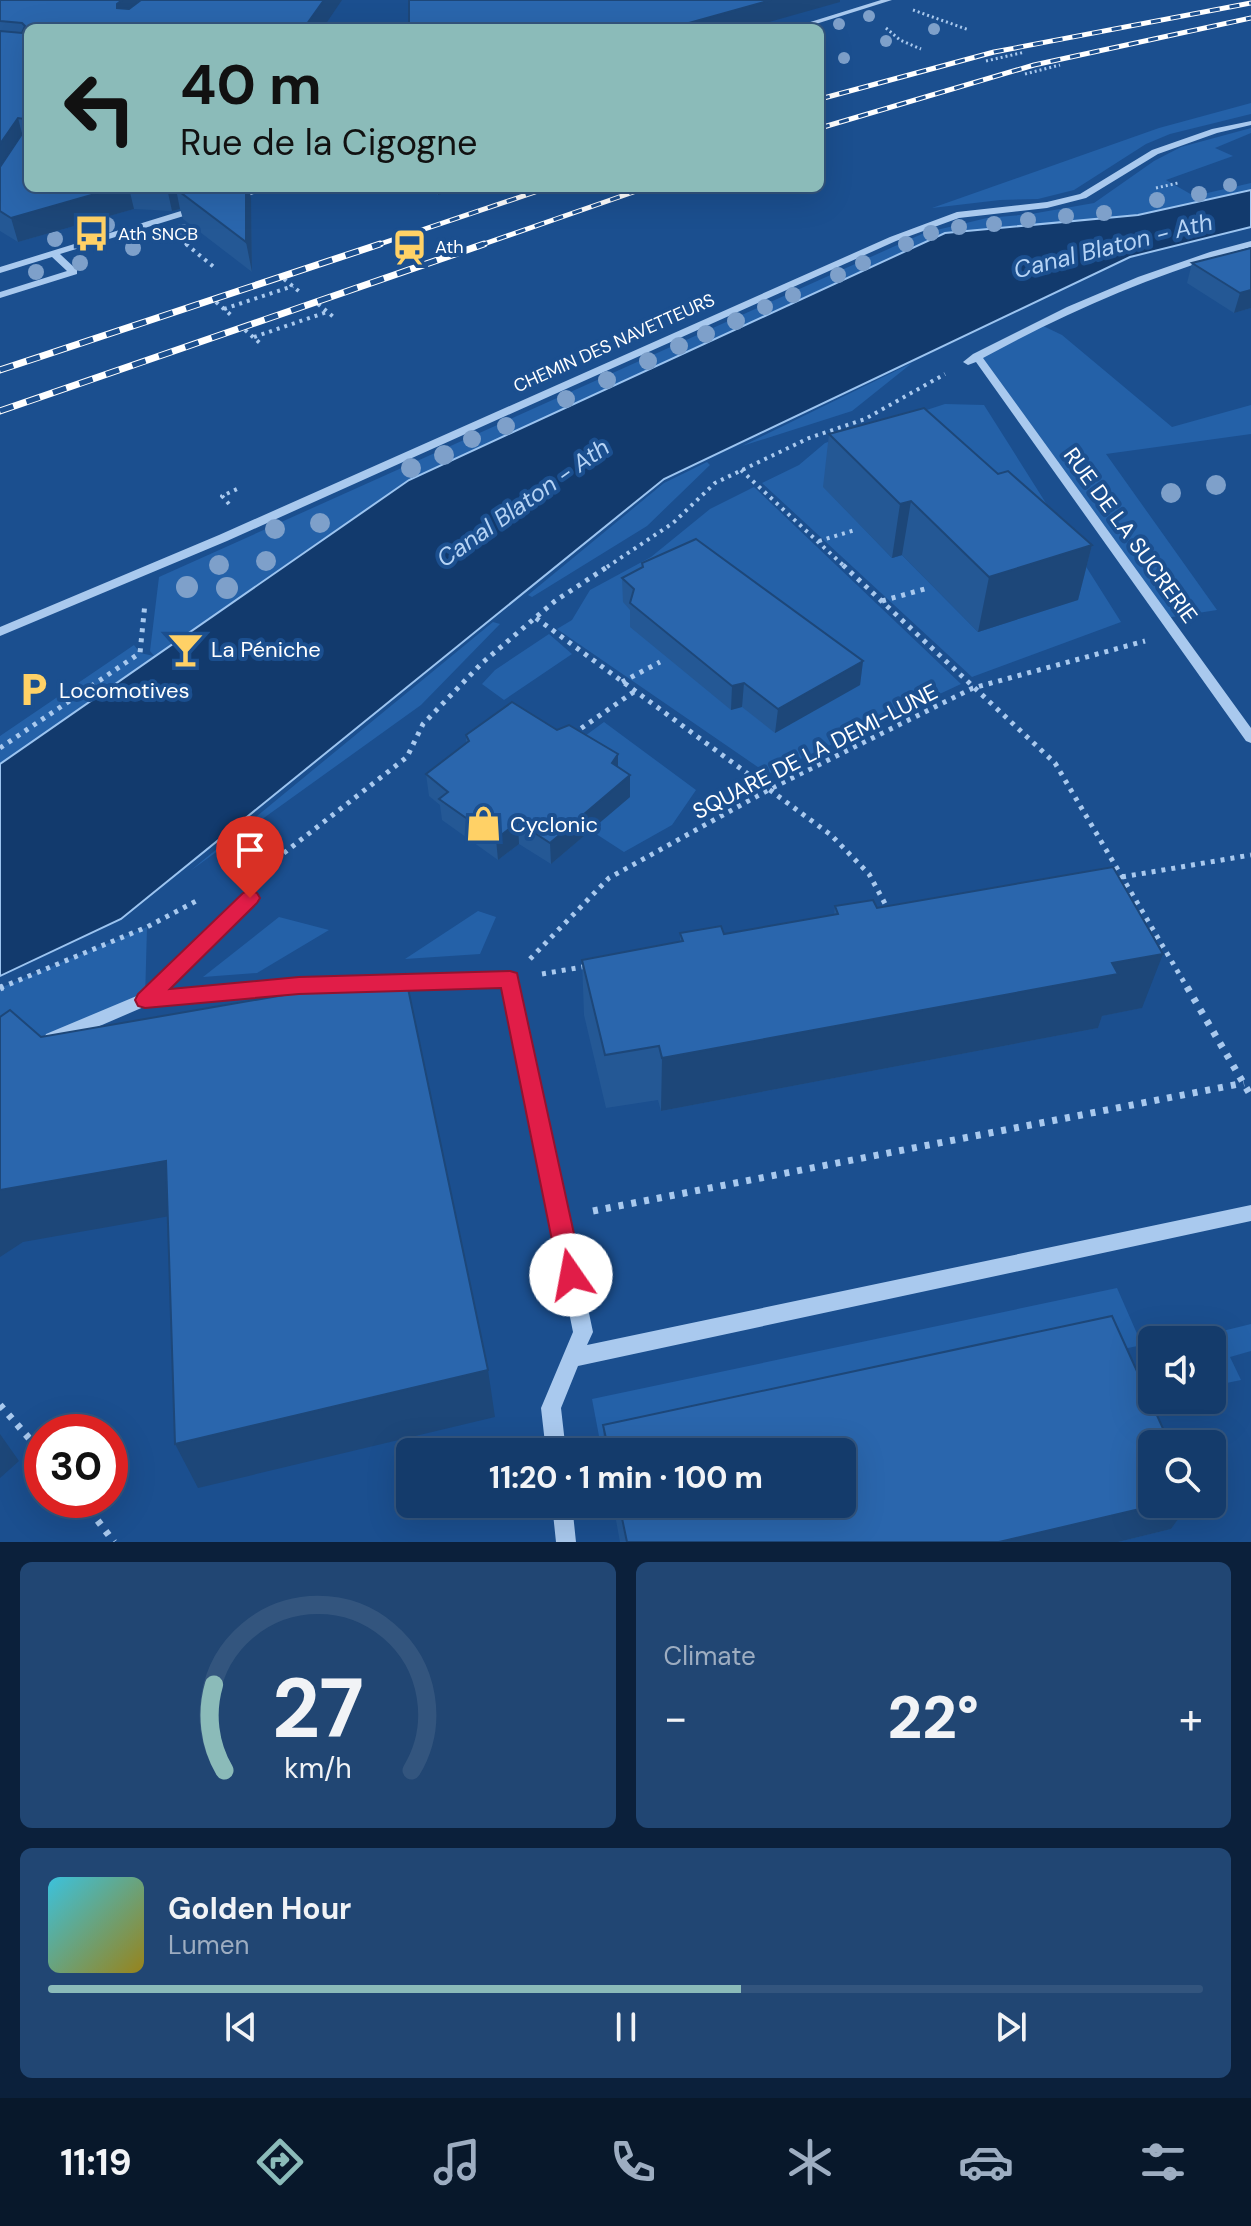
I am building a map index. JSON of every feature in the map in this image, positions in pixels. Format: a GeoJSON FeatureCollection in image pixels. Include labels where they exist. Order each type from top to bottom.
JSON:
{"type":"FeatureCollection","features":[{"type":"Feature","properties":{"kind":"street"},"geometry":{"type":"LineString","coordinates":[[808,24],[888,0]]}},
{"type":"Feature","properties":{"kind":"street","name":"CHEMIN DES NAVETTEURS"},"geometry":{"type":"LineString","coordinates":[[0,632],[196,550],[893,239],[957,215],[1047,205],[1083,196],[1155,152],[1215,131],[1251,123]]}},
{"type":"Feature","properties":{"kind":"street"},"geometry":{"type":"LineString","coordinates":[[226,200],[253,192]]}},
{"type":"Feature","properties":{"kind":"street"},"geometry":{"type":"LineString","coordinates":[[0,270],[212,205]]}},
{"type":"Feature","properties":{"kind":"street"},"geometry":{"type":"LineString","coordinates":[[973,359],[1149,274],[1251,244]]}},
{"type":"Feature","properties":{"kind":"street"},"geometry":{"type":"LineString","coordinates":[[0,295],[74,272],[53,253]]}},
{"type":"Feature","properties":{"kind":"street","name":"RUE DE LA SUCRERIE"},"geometry":{"type":"LineString","coordinates":[[973,359],[1180,637],[1251,738]]}},
{"type":"Feature","properties":{"kind":"street"},"geometry":{"type":"LineString","coordinates":[[145,1000],[250,898]]}},
{"type":"Feature","properties":{"kind":"street"},"geometry":{"type":"LineString","coordinates":[[31,1048],[145,1000],[299,986],[510,979],[583,1332],[551,1408],[554,1438]]}},
{"type":"Feature","properties":{"kind":"street"},"geometry":{"type":"LineString","coordinates":[[572,1358],[1251,1213]]}},
{"type":"Feature","properties":{"kind":"street"},"geometry":{"type":"LineString","coordinates":[[563,1518],[566,1542]]}},
{"type":"Feature","properties":{"kind":"path"},"geometry":{"type":"LineString","coordinates":[[928,15],[969,30]]}},
{"type":"Feature","properties":{"kind":"path"},"geometry":{"type":"LineString","coordinates":[[886,28],[900,40],[921,49]]}},
{"type":"Feature","properties":{"kind":"path"},"geometry":{"type":"LineString","coordinates":[[986,61],[1025,52]]}},
{"type":"Feature","properties":{"kind":"path"},"geometry":{"type":"LineString","coordinates":[[1025,74],[1060,65]]}},
{"type":"Feature","properties":{"kind":"path"},"geometry":{"type":"LineString","coordinates":[[192,248],[215,268]]}},
{"type":"Feature","properties":{"kind":"path"},"geometry":{"type":"LineString","coordinates":[[284,279],[301,293]]}},
{"type":"Feature","properties":{"kind":"path"},"geometry":{"type":"LineString","coordinates":[[224,309],[293,286]]}},
{"type":"Feature","properties":{"kind":"path"},"geometry":{"type":"LineString","coordinates":[[216,302],[232,316]]}},
{"type":"Feature","properties":{"kind":"path"},"geometry":{"type":"LineString","coordinates":[[318,304],[336,319]]}},
{"type":"Feature","properties":{"kind":"path"},"geometry":{"type":"LineString","coordinates":[[254,337],[327,312]]}},
{"type":"Feature","properties":{"kind":"path"},"geometry":{"type":"LineString","coordinates":[[245,330],[262,345]]}},
{"type":"Feature","properties":{"kind":"path"},"geometry":{"type":"LineString","coordinates":[[249,873],[275,860],[407,757],[423,724],[482,663],[555,601],[673,523],[715,483],[809,438],[865,419],[973,359]]}},
{"type":"Feature","properties":{"kind":"path"},"geometry":{"type":"LineString","coordinates":[[741,470],[1055,763],[1251,1096]]}},
{"type":"Feature","properties":{"kind":"path"},"geometry":{"type":"LineString","coordinates":[[818,542],[855,530]]}},
{"type":"Feature","properties":{"kind":"path"},"geometry":{"type":"LineString","coordinates":[[881,601],[928,588]]}},
{"type":"Feature","properties":{"kind":"path"},"geometry":{"type":"LineString","coordinates":[[0,748],[140,653],[146,596]]}},
{"type":"Feature","properties":{"kind":"path"},"geometry":{"type":"LineString","coordinates":[[536,618],[831,835],[869,874],[891,915],[876,918]]}},
{"type":"Feature","properties":{"kind":"path","name":"SQUARE DE LA DEMI-LUNE"},"geometry":{"type":"LineString","coordinates":[[510,979],[609,878],[770,789],[973,688],[1133,642],[1180,637]]}},
{"type":"Feature","properties":{"kind":"path"},"geometry":{"type":"LineString","coordinates":[[622,682],[660,662]]}},
{"type":"Feature","properties":{"kind":"path"},"geometry":{"type":"LineString","coordinates":[[566,739],[635,691]]}},
{"type":"Feature","properties":{"kind":"path"},"geometry":{"type":"LineString","coordinates":[[1107,879],[1251,855]]}},
{"type":"Feature","properties":{"kind":"path"},"geometry":{"type":"LineString","coordinates":[[0,988],[147,927],[211,893]]}},
{"type":"Feature","properties":{"kind":"path"},"geometry":{"type":"LineString","coordinates":[[510,979],[601,964]]}},
{"type":"Feature","properties":{"kind":"path"},"geometry":{"type":"LineString","coordinates":[[559,1218],[1244,1083]]}},
{"type":"Feature","properties":{"kind":"path"},"geometry":{"type":"LineString","coordinates":[[0,1405],[24,1432]]}},
{"type":"Feature","properties":{"kind":"path"},"geometry":{"type":"LineString","coordinates":[[96,1518],[114,1542]]}},
{"type":"Feature","properties":{"kind":"shaded area"},"geometry":{"type":"Polygon","coordinates":[[[1251,103],[1251,114],[1170,134],[1146,144],[1074,190],[1038,199],[932,208],[1159,128],[1251,103]]]}},
{"type":"Feature","properties":{"kind":"shaded area"},"geometry":{"type":"Polygon","coordinates":[[[1251,128],[1251,133],[1215,148],[1233,156],[1166,180],[1194,196],[1251,183],[1251,190],[1139,215],[945,233],[409,480],[0,764],[0,736],[134,645],[140,653],[154,656],[150,651],[159,577],[924,233],[987,218],[1094,203],[1154,161],[1181,147],[1251,128]]]}},
{"type":"Feature","properties":{"kind":"shaded area"},"geometry":{"type":"Polygon","coordinates":[[[1039,324],[1062,335],[1172,427],[1251,405],[1251,434],[1106,454],[1217,610],[1166,618],[981,358],[1039,324]]]}},
{"type":"Feature","properties":{"kind":"shaded area"},"geometry":{"type":"Polygon","coordinates":[[[912,363],[852,411],[742,446],[912,363]]]}},
{"type":"Feature","properties":{"kind":"shaded area"},"geometry":{"type":"Polygon","coordinates":[[[945,404],[984,405],[1121,622],[972,677],[762,483],[799,465],[825,443],[945,404]],[[824,487],[892,558],[902,555],[978,632],[1077,599],[824,487]]]}},
{"type":"Feature","properties":{"kind":"shaded area"},"geometry":{"type":"Polygon","coordinates":[[[707,462],[710,465],[647,526],[532,597],[528,595],[664,483],[707,462]]]}},
{"type":"Feature","properties":{"kind":"shaded area"},"geometry":{"type":"Polygon","coordinates":[[[754,487],[961,684],[768,774],[557,629],[572,620],[590,590],[651,557],[710,509],[754,487]]]}},
{"type":"Feature","properties":{"kind":"shaded area"},"geometry":{"type":"Polygon","coordinates":[[[493,622],[500,624],[421,705],[190,871],[493,622]]]}},
{"type":"Feature","properties":{"kind":"shaded area"},"geometry":{"type":"Polygon","coordinates":[[[549,634],[572,654],[504,700],[482,684],[495,670],[549,634]]]}},
{"type":"Feature","properties":{"kind":"shaded area"},"geometry":{"type":"Polygon","coordinates":[[[604,722],[696,790],[672,825],[624,852],[590,830],[629,797],[570,747],[604,722]]]}},
{"type":"Feature","properties":{"kind":"shaded area"},"geometry":{"type":"Polygon","coordinates":[[[478,911],[496,917],[480,954],[405,959],[478,911]]]}},
{"type":"Feature","properties":{"kind":"shaded area"},"geometry":{"type":"Polygon","coordinates":[[[279,917],[329,930],[257,973],[203,977],[279,917]]]}},
{"type":"Feature","properties":{"kind":"shaded area"},"geometry":{"type":"Polygon","coordinates":[[[147,927],[145,1000],[0,1061],[0,988],[147,927]]]}},
{"type":"Feature","properties":{"kind":"shaded area"},"geometry":{"type":"Polygon","coordinates":[[[1117,1288],[1138,1336],[1138,1346],[708,1438],[599,1438],[592,1399],[1117,1288]]]}},
{"type":"Feature","properties":{"kind":"shaded area"},"geometry":{"type":"Polygon","coordinates":[[[1251,1324],[1251,1351],[1230,1357],[1241,1380],[1226,1383],[1226,1330],[1251,1324]]]}},
{"type":"Feature","properties":{"kind":"water","name":"Canal Blaton - Ath"},"geometry":{"type":"Polygon","coordinates":[[[1251,190],[1251,227],[1130,257],[664,479],[121,919],[0,976],[0,764],[409,480],[945,233],[1138,215],[1251,190]]]}},
{"type":"Feature","properties":{"kind":"building"},"geometry":{"type":"Polygon","coordinates":[[[0,0],[122,0],[117,8],[129,9],[141,0],[324,0],[307,24],[24,25],[0,21],[0,0]]]}},
{"type":"Feature","properties":{"kind":"building"},"geometry":{"type":"Polygon","coordinates":[[[409,0],[771,0],[685,24],[409,24],[409,0]]]}},
{"type":"Feature","properties":{"kind":"building"},"geometry":{"type":"Polygon","coordinates":[[[24,28],[24,119],[18,118],[0,144],[0,31],[22,33],[24,28]]]}},
{"type":"Feature","properties":{"kind":"building"},"geometry":{"type":"Polygon","coordinates":[[[24,131],[24,192],[102,192],[11,218],[0,211],[0,167],[24,131]]]}},
{"type":"Feature","properties":{"kind":"building"},"geometry":{"type":"Polygon","coordinates":[[[180,192],[246,192],[246,242],[180,192]]]}},
{"type":"Feature","properties":{"kind":"building"},"geometry":{"type":"Polygon","coordinates":[[[1251,248],[1251,290],[1240,293],[1192,263],[1251,248]]]}},
{"type":"Feature","properties":{"kind":"building"},"geometry":{"type":"Polygon","coordinates":[[[924,408],[998,474],[1008,471],[1092,545],[989,577],[911,501],[900,504],[829,434],[924,408]]]}},
{"type":"Feature","properties":{"kind":"building"},"geometry":{"type":"Polygon","coordinates":[[[696,539],[863,661],[778,709],[744,683],[732,686],[630,603],[634,589],[622,578],[643,567],[642,563],[696,539]]]}},
{"type":"Feature","properties":{"kind":"building"},"geometry":{"type":"Polygon","coordinates":[[[512,702],[557,730],[569,725],[618,754],[612,763],[630,775],[550,843],[518,822],[496,839],[439,799],[448,792],[426,774],[469,741],[466,735],[512,702]]]}},
{"type":"Feature","properties":{"kind":"building"},"geometry":{"type":"Polygon","coordinates":[[[1113,867],[1163,954],[1112,963],[1118,974],[662,1058],[659,1046],[605,1055],[582,960],[683,941],[680,933],[721,926],[724,934],[838,914],[835,906],[873,900],[877,908],[1113,867]]]}},
{"type":"Feature","properties":{"kind":"building"},"geometry":{"type":"Polygon","coordinates":[[[405,974],[488,1370],[175,1444],[166,1161],[0,1190],[0,1017],[10,1010],[41,1037],[405,974]]]}},
{"type":"Feature","properties":{"kind":"building"},"geometry":{"type":"Polygon","coordinates":[[[1112,1316],[1138,1373],[1138,1414],[1156,1414],[1164,1430],[1138,1430],[1138,1509],[999,1542],[627,1542],[622,1518],[856,1518],[856,1438],[606,1438],[603,1425],[1112,1316]]]}},
{"type":"Feature","properties":{"kind":"railway"},"geometry":{"type":"LineString","coordinates":[[824,98],[994,52],[1251,3]]}},
{"type":"Feature","properties":{"kind":"railway"},"geometry":{"type":"LineString","coordinates":[[824,127],[1034,65],[1251,18]]}},
{"type":"Feature","properties":{"kind":"railway"},"geometry":{"type":"LineString","coordinates":[[377,245],[535,192]]}},
{"type":"Feature","properties":{"kind":"railway"},"geometry":{"type":"LineString","coordinates":[[478,246],[633,192]]}},
{"type":"Feature","properties":{"kind":"railway"},"geometry":{"type":"LineString","coordinates":[[0,411],[484,244]]}},
{"type":"Feature","properties":{"kind":"railway"},"geometry":{"type":"LineString","coordinates":[[0,370],[377,245]]}},
{"type":"Feature","properties":{"kind":"place","name":"Ath SNCB"},"geometry":{"type":"Point","coordinates":[92,234]}},
{"type":"Feature","properties":{"kind":"place","name":"Ath"},"geometry":{"type":"Point","coordinates":[409,247]}},
{"type":"Feature","properties":{"kind":"place","name":"La Péniche"},"geometry":{"type":"Point","coordinates":[185,649]}},
{"type":"Feature","properties":{"kind":"place","name":"Locomotives"},"geometry":{"type":"Point","coordinates":[33,690]}},
{"type":"Feature","properties":{"kind":"place","name":"Cyclonic"},"geometry":{"type":"Point","coordinates":[484,824]}},
{"type":"Feature","properties":{"kind":"route"},"geometry":{"type":"LineString","coordinates":[[250,898],[145,1000],[299,986],[510,979],[571,1275]]}}]}
